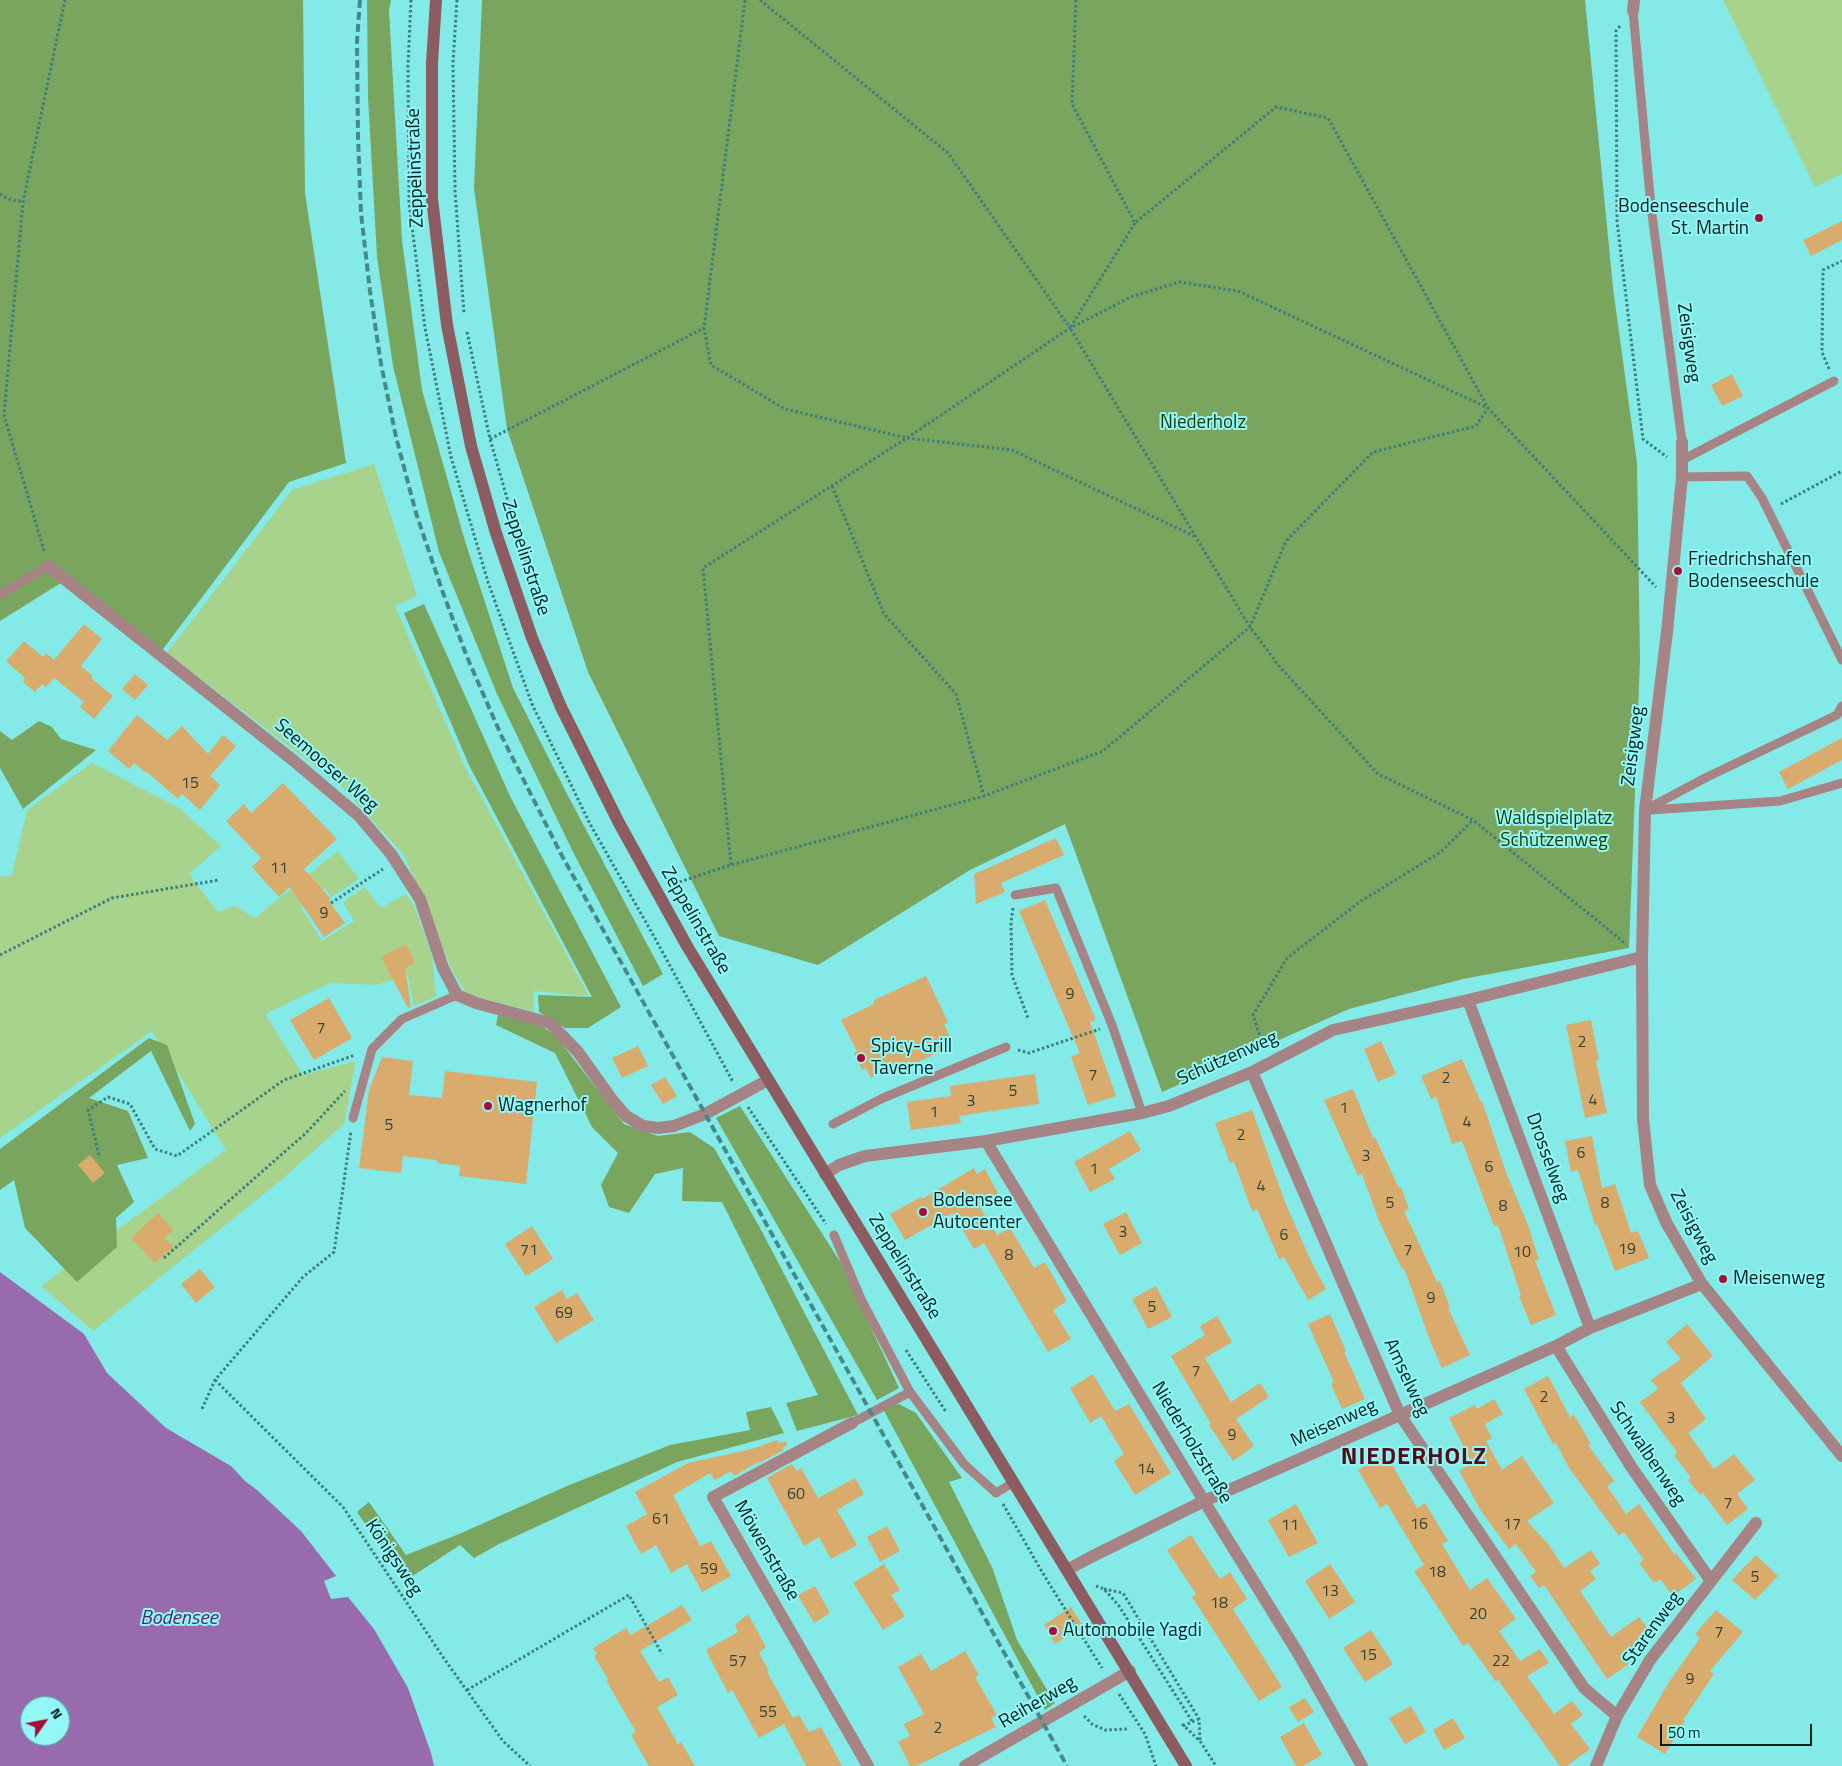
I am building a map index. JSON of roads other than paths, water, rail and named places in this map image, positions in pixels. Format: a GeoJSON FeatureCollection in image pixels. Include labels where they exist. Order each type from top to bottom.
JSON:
{"type":"FeatureCollection","features":[{"type":"Feature","properties":{"kind":"main road","name":"Zeppelinstraße"},"geometry":{"type":"LineString","coordinates":[[436,0],[432,63],[432,199],[447,325],[471,446],[496,533],[532,638],[565,716],[618,823],[656,892],[825,1174],[1130,1671],[1186,1766]]}},
{"type":"Feature","properties":{"kind":"street","name":"Zeisigweg"},"geometry":{"type":"LineString","coordinates":[[1682,442],[1682,468],[1670,602],[1646,810],[1642,957],[1643,1119],[1650,1185],[1667,1224],[1702,1284],[1842,1456]]}},
{"type":"Feature","properties":{"kind":"street","name":"Seemooser Weg"},"geometry":{"type":"LineString","coordinates":[[48,566],[294,761],[359,816],[395,861],[420,899],[443,968],[457,995]]}},
{"type":"Feature","properties":{"kind":"street","name":"Schützenweg"},"geometry":{"type":"LineString","coordinates":[[825,1174],[839,1165],[865,1156],[986,1141],[1142,1113],[1168,1106],[1252,1072],[1333,1030],[1468,1000],[1642,957]]}},
{"type":"Feature","properties":{"kind":"street"},"geometry":{"type":"LineString","coordinates":[[457,995],[476,1003],[550,1023],[578,1052],[626,1116],[643,1126],[658,1128],[674,1126],[705,1114],[768,1080]]}},
{"type":"Feature","properties":{"kind":"street","name":"Drosselweg"},"geometry":{"type":"LineString","coordinates":[[1468,1000],[1590,1328]]}},
{"type":"Feature","properties":{"kind":"street","name":"Amselweg"},"geometry":{"type":"LineString","coordinates":[[1252,1072],[1400,1416],[1584,1688],[1617,1716]]}},
{"type":"Feature","properties":{"kind":"street","name":"Niederholzstraße"},"geometry":{"type":"LineString","coordinates":[[986,1141],[1298,1653],[1362,1766]]}},
{"type":"Feature","properties":{"kind":"street","name":"Meisenweg"},"geometry":{"type":"LineString","coordinates":[[1067,1570],[1204,1501],[1400,1416],[1556,1346],[1590,1328],[1702,1284]]}},
{"type":"Feature","properties":{"kind":"street","name":"Schwalbenweg"},"geometry":{"type":"LineString","coordinates":[[1556,1346],[1632,1468],[1711,1581]]}},
{"type":"Feature","properties":{"kind":"street","name":"Möwenstraße"},"geometry":{"type":"LineString","coordinates":[[852,1423],[713,1497],[868,1766]]}},
{"type":"Feature","properties":{"kind":"street","name":"Starenweg"},"geometry":{"type":"LineString","coordinates":[[1596,1766],[1617,1716],[1650,1660],[1756,1523]]}},
{"type":"Feature","properties":{"kind":"street","name":"Reiherweg"},"geometry":{"type":"LineString","coordinates":[[965,1766],[1130,1671]]}},
{"type":"Feature","properties":{"kind":"lane","name":"Zeisigweg"},"geometry":{"type":"LineString","coordinates":[[1634,6],[1651,207],[1682,442]]}},
{"type":"Feature","properties":{"kind":"lane"},"geometry":{"type":"LineString","coordinates":[[1682,468],[1834,381]]}},
{"type":"Feature","properties":{"kind":"lane"},"geometry":{"type":"LineString","coordinates":[[1682,468],[1747,476],[1769,510],[1842,660]]}},
{"type":"Feature","properties":{"kind":"lane"},"geometry":{"type":"LineString","coordinates":[[0,595],[48,566]]}},
{"type":"Feature","properties":{"kind":"lane"},"geometry":{"type":"LineString","coordinates":[[1646,810],[1707,777],[1837,715],[1842,706]]}},
{"type":"Feature","properties":{"kind":"lane"},"geometry":{"type":"LineString","coordinates":[[1646,810],[1780,801],[1842,783]]}},
{"type":"Feature","properties":{"kind":"lane"},"geometry":{"type":"LineString","coordinates":[[1015,895],[1056,888],[1112,1025],[1142,1113]]}},
{"type":"Feature","properties":{"kind":"lane"},"geometry":{"type":"LineString","coordinates":[[353,1118],[372,1049],[402,1019],[457,995]]}},
{"type":"Feature","properties":{"kind":"lane"},"geometry":{"type":"LineString","coordinates":[[832,1124],[883,1098],[1006,1047]]}},
{"type":"Feature","properties":{"kind":"lane"},"geometry":{"type":"LineString","coordinates":[[834,1235],[861,1299],[910,1392],[964,1464],[996,1492],[1014,1482]]}},
{"type":"Feature","properties":{"kind":"lane","name":"Möwenstraße"},"geometry":{"type":"LineString","coordinates":[[852,1423],[910,1392]]}},
{"type":"Feature","properties":{"kind":"water","name":"Bodensee"},"geometry":{"type":"Polygon","coordinates":[[[0,1272],[84,1334],[107,1373],[166,1428],[231,1466],[301,1531],[336,1576],[324,1581],[331,1599],[348,1597],[374,1629],[408,1688],[434,1766],[0,1766],[0,1272]]]}},
{"type":"Feature","properties":{"kind":"railway"},"geometry":{"type":"LineString","coordinates":[[360,0],[357,41],[361,213],[381,364],[396,437],[416,513],[467,657],[502,737],[561,854],[1067,1766]]}},
{"type":"Feature","properties":{"kind":"place","name":"Bodenseeschule St. Martin"},"geometry":{"type":"Point","coordinates":[1759,218]}},
{"type":"Feature","properties":{"kind":"place","name":"Friedrichshafen Bodenseeschule"},"geometry":{"type":"Point","coordinates":[1678,571]}},
{"type":"Feature","properties":{"kind":"place","name":"Spicy-Grill Taverne"},"geometry":{"type":"Point","coordinates":[861,1058]}},
{"type":"Feature","properties":{"kind":"place","name":"Wagnerhof"},"geometry":{"type":"Point","coordinates":[488,1106]}},
{"type":"Feature","properties":{"kind":"place","name":"Bodensee Autocenter"},"geometry":{"type":"Point","coordinates":[923,1212]}},
{"type":"Feature","properties":{"kind":"place","name":"Meisenweg"},"geometry":{"type":"Point","coordinates":[1723,1279]}},
{"type":"Feature","properties":{"kind":"place","name":"Automobile Yagdi"},"geometry":{"type":"Point","coordinates":[1053,1631]}},
{"type":"Feature","properties":{"kind":"district","name":"NIEDERHOLZ"},"geometry":{"type":"Point","coordinates":[1414,1458]}},
{"type":"Feature","properties":{"kind":"park label","name":"Niederholz"},"geometry":{"type":"Point","coordinates":[1203,423]}},
{"type":"Feature","properties":{"kind":"park label","name":"Waldspielplatz Schützenweg"},"geometry":{"type":"Point","coordinates":[1554,830]}}]}
